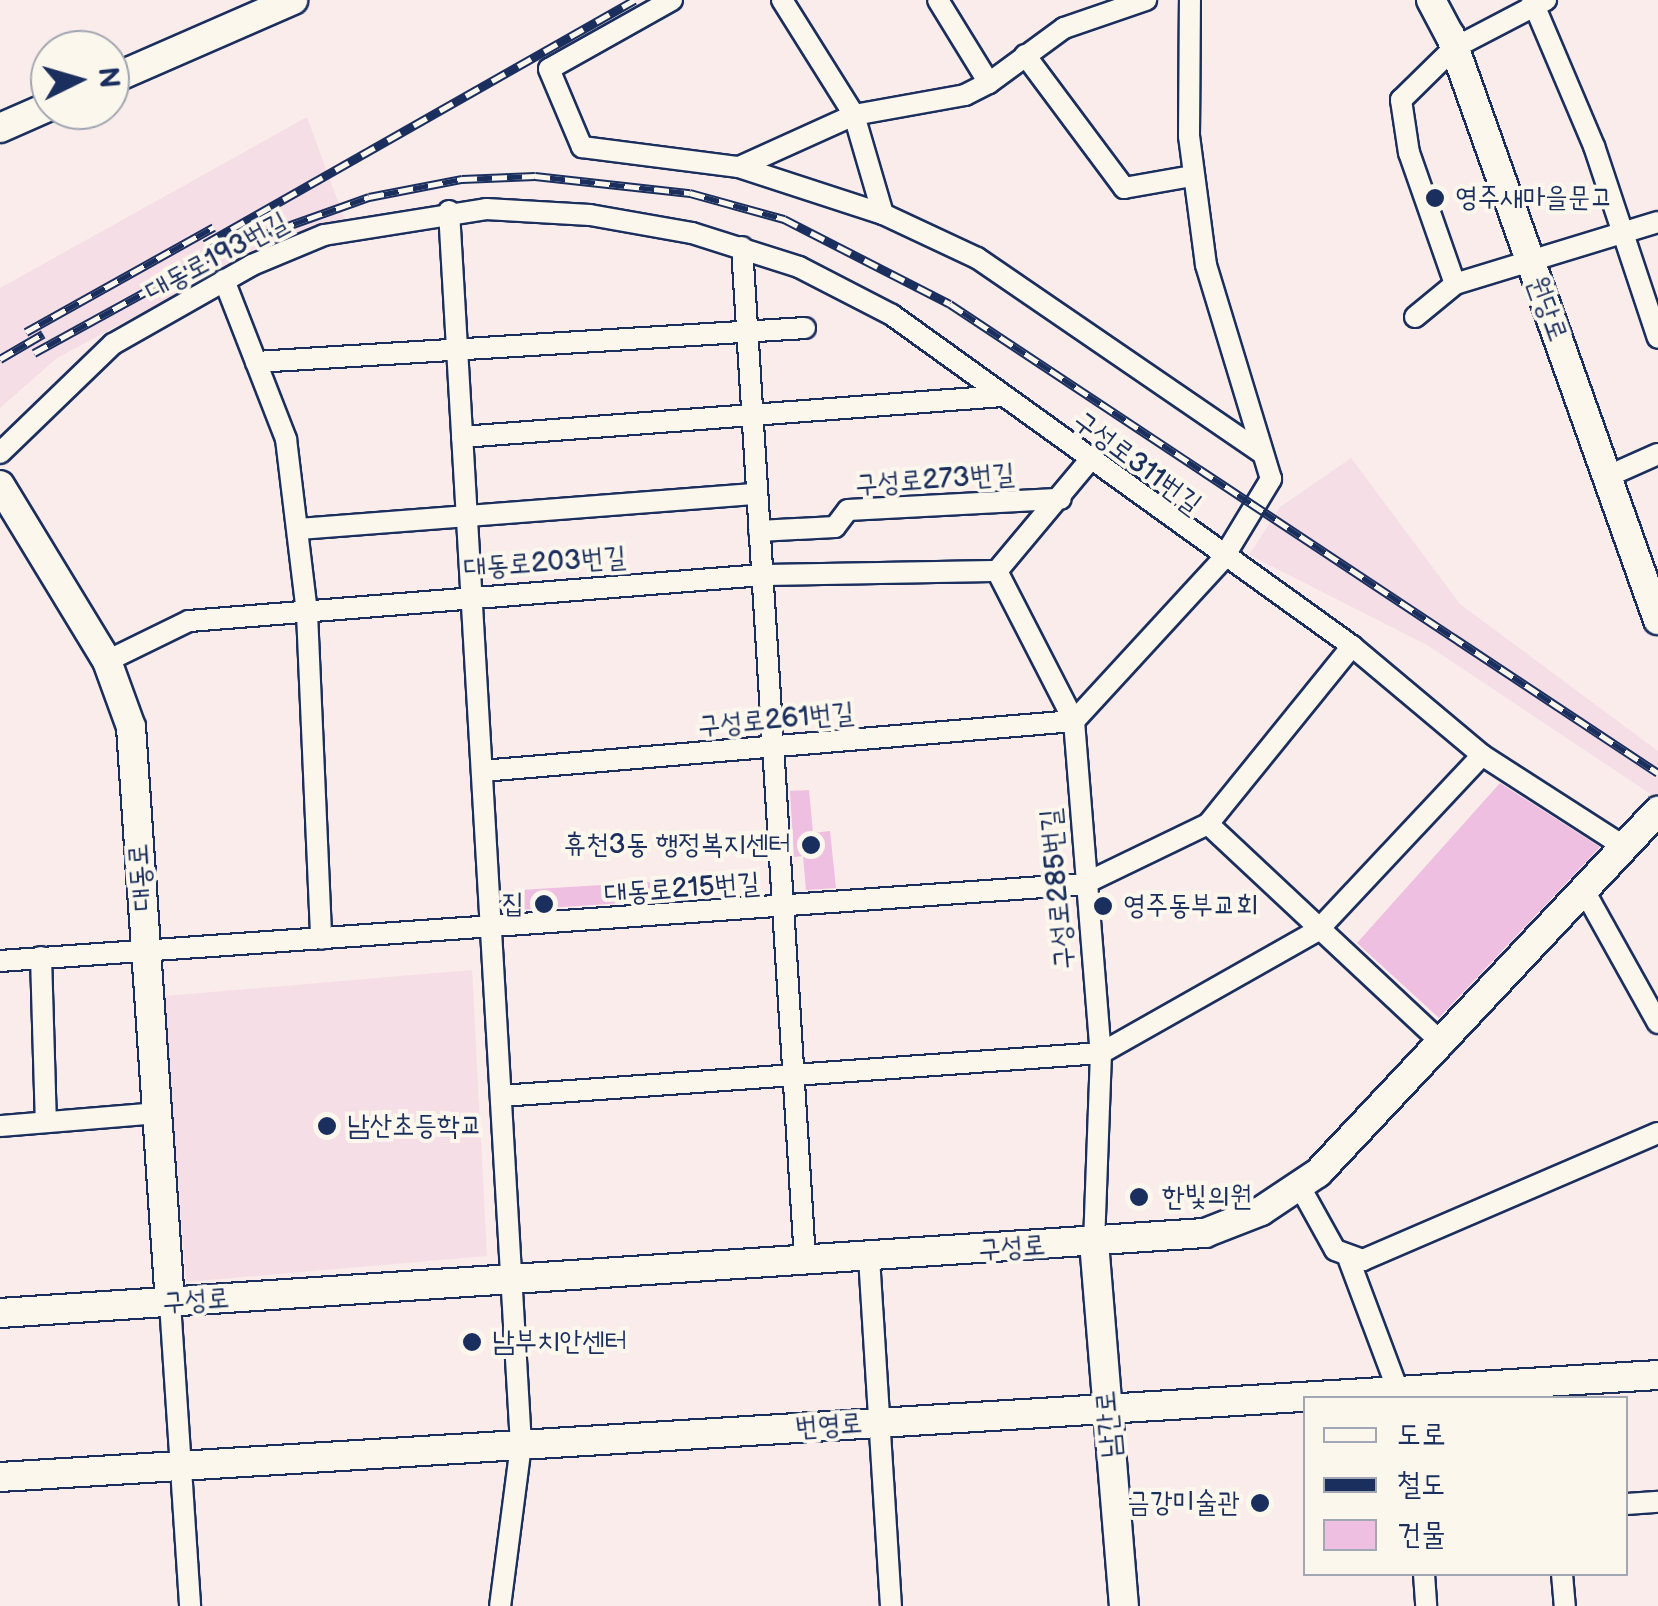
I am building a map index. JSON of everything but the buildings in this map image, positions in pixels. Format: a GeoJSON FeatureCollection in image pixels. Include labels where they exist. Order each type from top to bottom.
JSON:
{"type":"FeatureCollection","features":[{"type":"Feature","properties":{"kind":"main road"},"geometry":{"type":"LineString","coordinates":[[130,71],[293,0]]}},
{"type":"Feature","properties":{"kind":"main road","name":"원당로"},"geometry":{"type":"LineString","coordinates":[[1431,0],[1454,48],[1604,478],[1658,620]]}},
{"type":"Feature","properties":{"kind":"main road"},"geometry":{"type":"LineString","coordinates":[[0,128],[30,115]]}},
{"type":"Feature","properties":{"kind":"main road","name":"대동로"},"geometry":{"type":"LineString","coordinates":[[0,486],[108,662],[131,727],[170,1303]]}},
{"type":"Feature","properties":{"kind":"main road","name":"구성로"},"geometry":{"type":"LineString","coordinates":[[0,1313],[1205,1233],[1299,1185],[1444,1045],[1655,820]]}},
{"type":"Feature","properties":{"kind":"main road","name":"남간로"},"geometry":{"type":"LineString","coordinates":[[1094,1242],[1124,1606]]}},
{"type":"Feature","properties":{"kind":"main road","name":"번영로"},"geometry":{"type":"LineString","coordinates":[[1401,1395],[1658,1375]]}},
{"type":"Feature","properties":{"kind":"main road","name":"번영로"},"geometry":{"type":"LineString","coordinates":[[0,1477],[1303,1400]]}},
{"type":"Feature","properties":{"kind":"street"},"geometry":{"type":"LineString","coordinates":[[672,0],[549,70],[582,146],[740,167],[883,214],[977,258],[1262,452]]}},
{"type":"Feature","properties":{"kind":"street"},"geometry":{"type":"LineString","coordinates":[[782,0],[854,115],[883,214]]}},
{"type":"Feature","properties":{"kind":"street"},"geometry":{"type":"LineString","coordinates":[[938,0],[989,83]]}},
{"type":"Feature","properties":{"kind":"street"},"geometry":{"type":"LineString","coordinates":[[740,167],[854,115],[965,96],[1064,28],[1146,0]]}},
{"type":"Feature","properties":{"kind":"street"},"geometry":{"type":"LineString","coordinates":[[1074,721],[1222,560],[1271,480],[1206,265],[1192,176],[1190,0]]}},
{"type":"Feature","properties":{"kind":"street"},"geometry":{"type":"LineString","coordinates":[[1455,284],[1409,152],[1401,100],[1454,48],[1539,2],[1625,231],[1658,338]]}},
{"type":"Feature","properties":{"kind":"street"},"geometry":{"type":"LineString","coordinates":[[1025,55],[1124,188],[1192,176]]}},
{"type":"Feature","properties":{"kind":"street"},"geometry":{"type":"LineString","coordinates":[[449,210],[521,1445],[500,1606]]}},
{"type":"Feature","properties":{"kind":"street","name":"대동로193번길"},"geometry":{"type":"LineString","coordinates":[[0,453],[114,344],[224,280],[324,235],[449,210],[590,214],[742,246]]}},
{"type":"Feature","properties":{"kind":"street"},"geometry":{"type":"LineString","coordinates":[[1415,317],[1455,284],[1529,256],[1658,222]]}},
{"type":"Feature","properties":{"kind":"street"},"geometry":{"type":"LineString","coordinates":[[742,246],[805,1260]]}},
{"type":"Feature","properties":{"kind":"street","name":"구성로311번길"},"geometry":{"type":"LineString","coordinates":[[742,246],[868,301],[1222,560],[1352,646],[1482,755],[1625,848]]}},
{"type":"Feature","properties":{"kind":"street"},"geometry":{"type":"LineString","coordinates":[[224,280],[286,438],[307,612],[321,940]]}},
{"type":"Feature","properties":{"kind":"street"},"geometry":{"type":"LineString","coordinates":[[256,362],[805,328]]}},
{"type":"Feature","properties":{"kind":"street"},"geometry":{"type":"LineString","coordinates":[[462,437],[752,418],[1002,396]]}},
{"type":"Feature","properties":{"kind":"street"},"geometry":{"type":"LineString","coordinates":[[1604,478],[1658,454]]}},
{"type":"Feature","properties":{"kind":"street"},"geometry":{"type":"LineString","coordinates":[[997,570],[1062,499],[1088,462]]}},
{"type":"Feature","properties":{"kind":"street"},"geometry":{"type":"LineString","coordinates":[[298,529],[757,494]]}},
{"type":"Feature","properties":{"kind":"street","name":"구성로273번길"},"geometry":{"type":"LineString","coordinates":[[760,532],[835,527],[848,510],[1062,499]]}},
{"type":"Feature","properties":{"kind":"street","name":"대동로203번길"},"geometry":{"type":"LineString","coordinates":[[108,662],[189,621],[762,575],[997,570]]}},
{"type":"Feature","properties":{"kind":"street","name":"구성로285번길"},"geometry":{"type":"LineString","coordinates":[[997,570],[1074,721],[1084,884],[1101,1053],[1094,1242]]}},
{"type":"Feature","properties":{"kind":"street","name":"대동로215번길"},"geometry":{"type":"LineString","coordinates":[[0,961],[146,948],[491,931],[1084,884],[1208,824],[1352,646]]}},
{"type":"Feature","properties":{"kind":"street","name":"구성로261번길"},"geometry":{"type":"LineString","coordinates":[[482,771],[1074,721]]}},
{"type":"Feature","properties":{"kind":"street"},"geometry":{"type":"LineString","coordinates":[[501,1096],[1101,1053],[1317,931],[1482,755]]}},
{"type":"Feature","properties":{"kind":"street"},"geometry":{"type":"LineString","coordinates":[[1208,824],[1317,931],[1444,1045]]}},
{"type":"Feature","properties":{"kind":"street"},"geometry":{"type":"LineString","coordinates":[[1584,892],[1658,1023]]}},
{"type":"Feature","properties":{"kind":"street"},"geometry":{"type":"LineString","coordinates":[[42,957],[46,1122]]}},
{"type":"Feature","properties":{"kind":"street"},"geometry":{"type":"LineString","coordinates":[[0,1126],[157,1113]]}},
{"type":"Feature","properties":{"kind":"street"},"geometry":{"type":"LineString","coordinates":[[1349,1260],[1416,1240],[1658,1133]]}},
{"type":"Feature","properties":{"kind":"street"},"geometry":{"type":"LineString","coordinates":[[1299,1185],[1349,1260],[1401,1395]]}},
{"type":"Feature","properties":{"kind":"street"},"geometry":{"type":"LineString","coordinates":[[869,1257],[891,1606]]}},
{"type":"Feature","properties":{"kind":"street"},"geometry":{"type":"LineString","coordinates":[[170,1303],[190,1606]]}},
{"type":"Feature","properties":{"kind":"street"},"geometry":{"type":"LineString","coordinates":[[1628,1504],[1658,1502]]}},
{"type":"Feature","properties":{"kind":"street"},"geometry":{"type":"LineString","coordinates":[[1424,1576],[1426,1606]]}},
{"type":"Feature","properties":{"kind":"street"},"geometry":{"type":"LineString","coordinates":[[1562,1576],[1565,1606]]}},
{"type":"Feature","properties":{"kind":"shaded area"},"geometry":{"type":"Polygon","coordinates":[[[307,117],[348,229],[199,282],[57,358],[0,408],[0,288],[307,117]]]}},
{"type":"Feature","properties":{"kind":"shaded area"},"geometry":{"type":"Polygon","coordinates":[[[1351,458],[1460,604],[1658,751],[1658,799],[1427,645],[1249,555],[1280,507],[1351,458]]]}},
{"type":"Feature","properties":{"kind":"shaded area","name":"남산초등학교"},"geometry":{"type":"Polygon","coordinates":[[[472,970],[487,1256],[186,1282],[164,996],[472,970]]]}},
{"type":"Feature","properties":{"kind":"railway"},"geometry":{"type":"LineString","coordinates":[[205,244],[635,0]]}},
{"type":"Feature","properties":{"kind":"railway"},"geometry":{"type":"LineString","coordinates":[[34,353],[223,249],[369,197],[462,179],[535,176],[690,193],[784,219],[950,304],[1658,773]]}},
{"type":"Feature","properties":{"kind":"railway"},"geometry":{"type":"LineString","coordinates":[[26,332],[214,227]]}},
{"type":"Feature","properties":{"kind":"railway"},"geometry":{"type":"LineString","coordinates":[[0,359],[43,334]]}},
{"type":"Feature","properties":{"kind":"place","name":"영주새마을문고"},"geometry":{"type":"Point","coordinates":[1435,198]}},
{"type":"Feature","properties":{"kind":"place","name":"휴천3동 행정복지센터"},"geometry":{"type":"Point","coordinates":[811,845]}},
{"type":"Feature","properties":{"kind":"place","name":"집"},"geometry":{"type":"Point","coordinates":[544,904]}},
{"type":"Feature","properties":{"kind":"place","name":"영주동부교회"},"geometry":{"type":"Point","coordinates":[1103,906]}},
{"type":"Feature","properties":{"kind":"place","name":"남산초등학교"},"geometry":{"type":"Point","coordinates":[327,1126]}},
{"type":"Feature","properties":{"kind":"place","name":"한빛의원"},"geometry":{"type":"Point","coordinates":[1139,1197]}},
{"type":"Feature","properties":{"kind":"place","name":"남부치안센터"},"geometry":{"type":"Point","coordinates":[472,1342]}},
{"type":"Feature","properties":{"kind":"place","name":"금강미술관"},"geometry":{"type":"Point","coordinates":[1260,1503]}}]}
